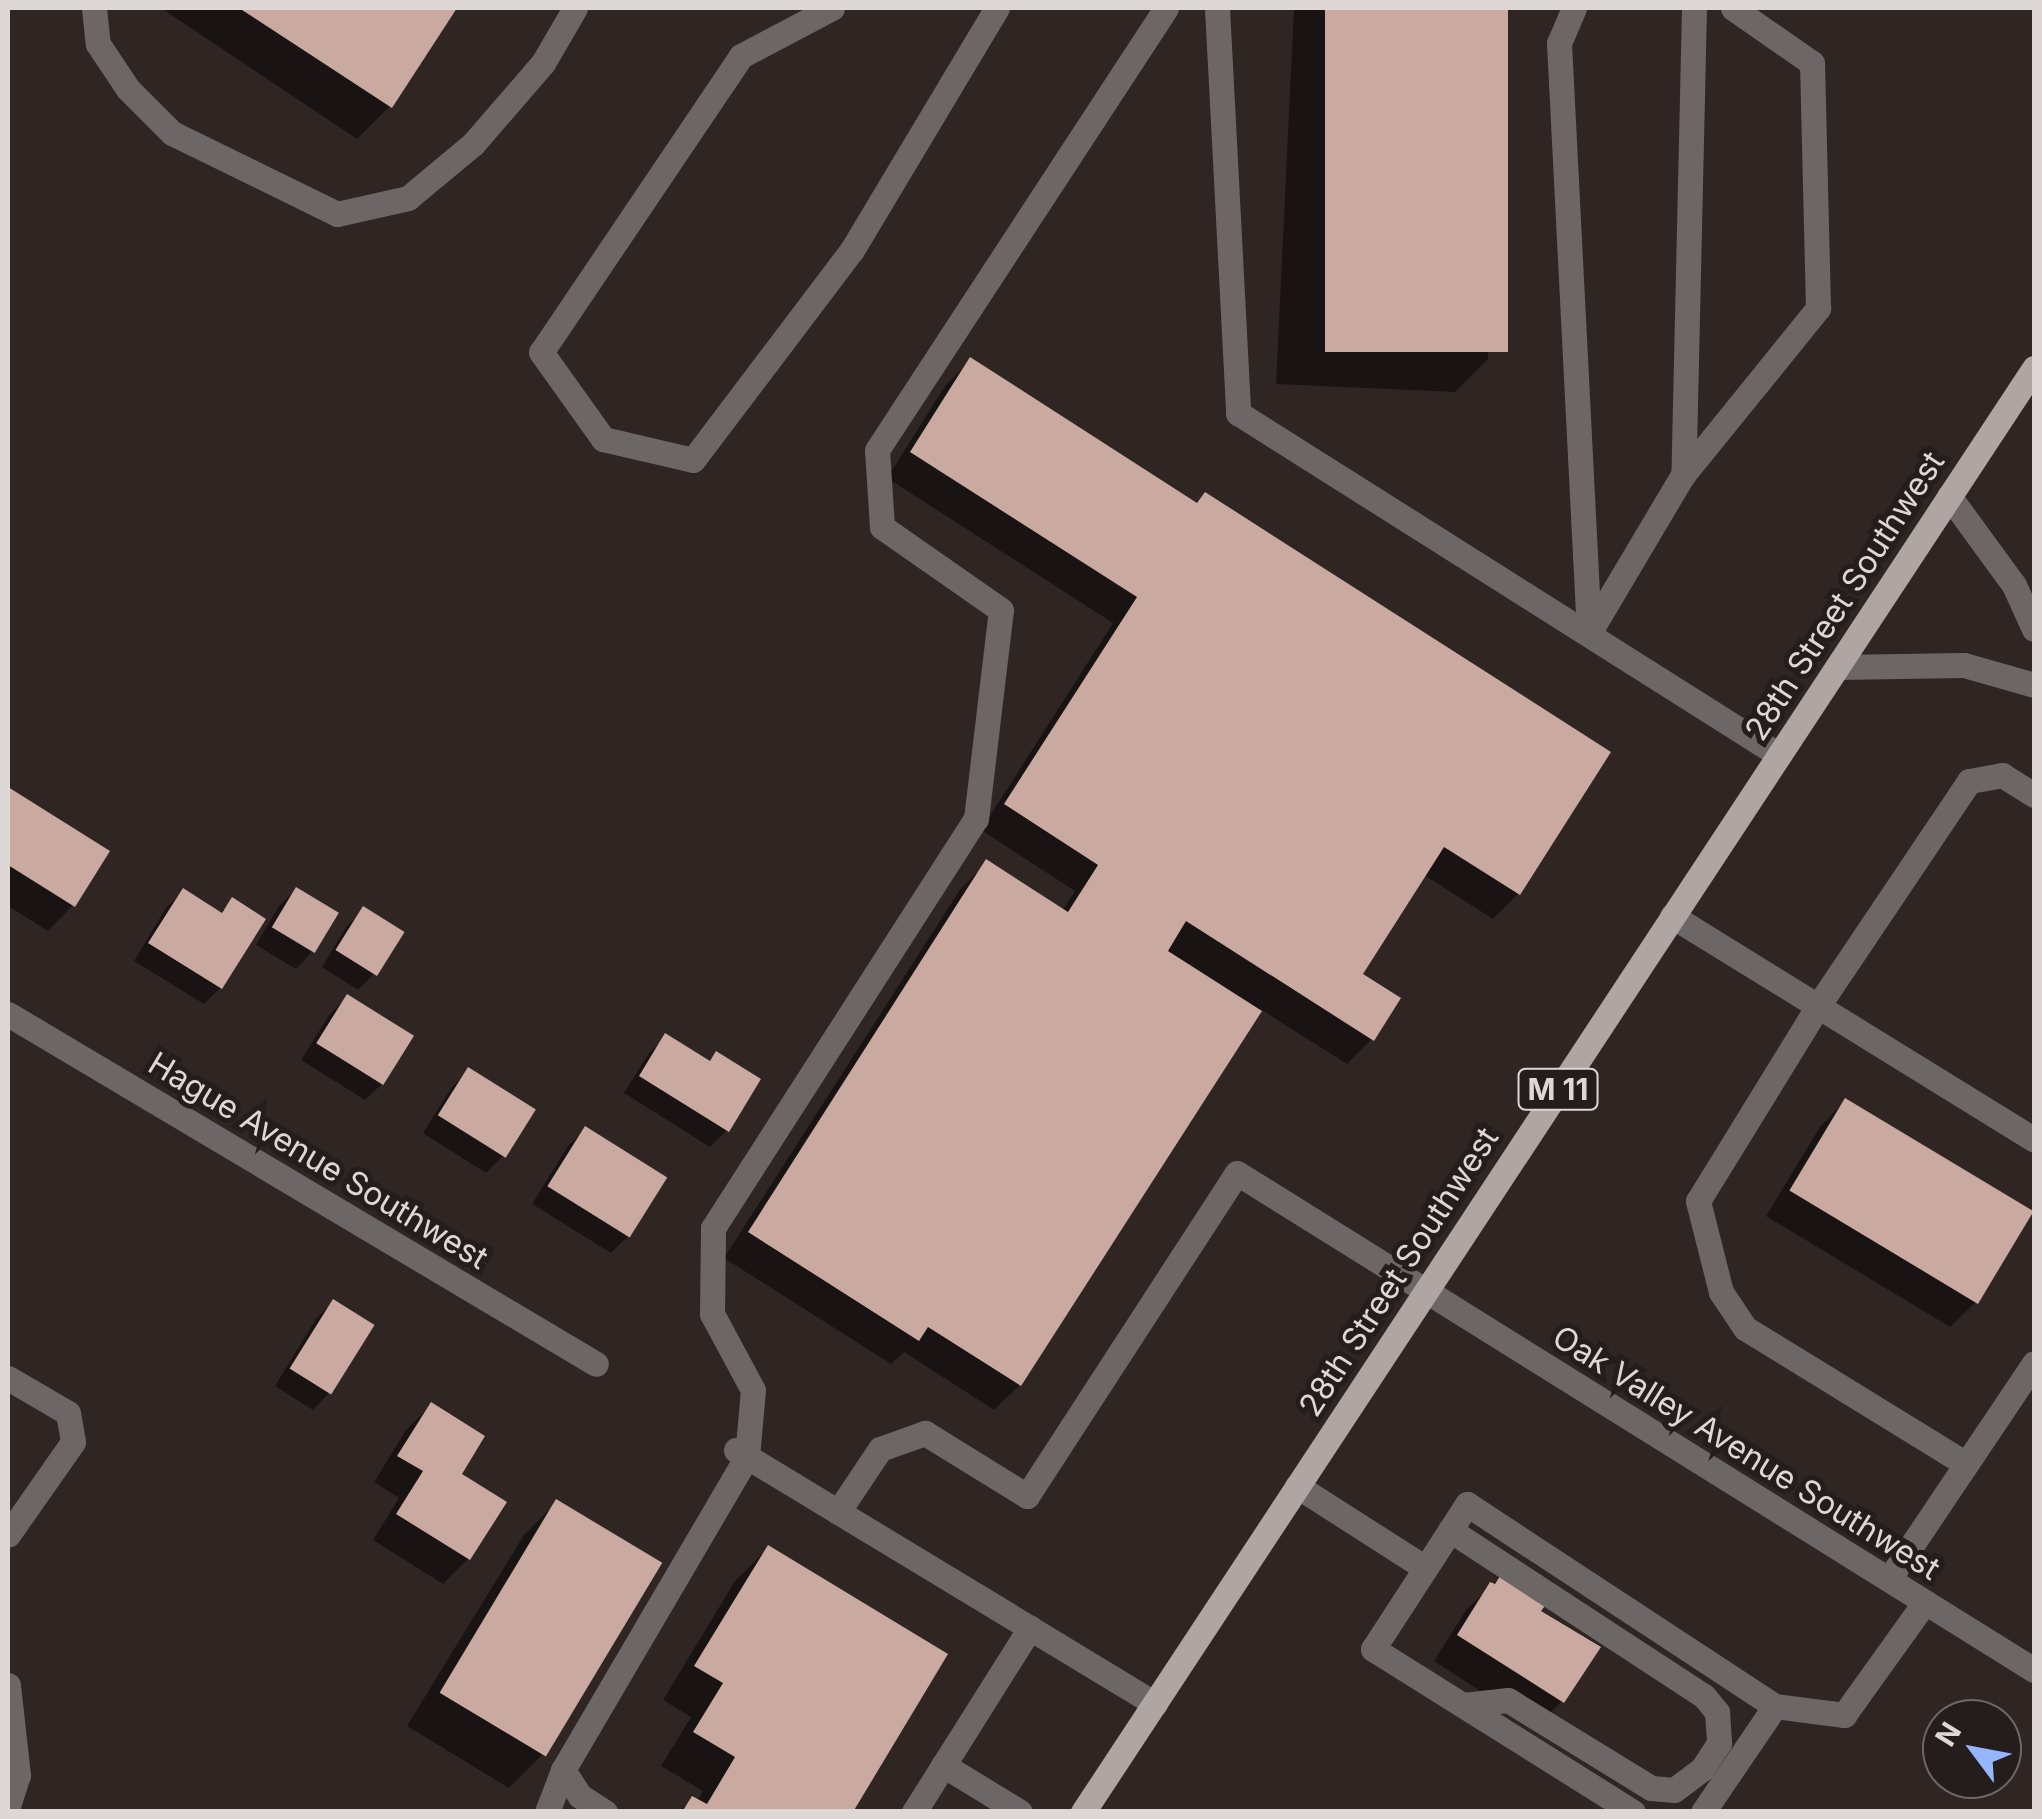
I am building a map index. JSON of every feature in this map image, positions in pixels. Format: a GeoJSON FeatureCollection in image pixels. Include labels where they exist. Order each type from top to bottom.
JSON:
{"type":"FeatureCollection","features":[{"type":"Feature","properties":{"kind":"main road","name":"28th Street Southwest"},"geometry":{"type":"LineString","coordinates":[[1083,1812],[2034,368]]}},
{"type":"Feature","properties":{"kind":"street"},"geometry":{"type":"LineString","coordinates":[[94,8],[98,44],[128,89],[172,134],[337,214],[408,198],[472,144],[542,63],[576,8]]}},
{"type":"Feature","properties":{"kind":"street"},"geometry":{"type":"LineString","coordinates":[[832,8],[742,56],[541,352],[603,439],[693,460],[852,250],[997,8]]}},
{"type":"Feature","properties":{"kind":"street"},"geometry":{"type":"LineString","coordinates":[[547,1812],[562,1770],[739,1452],[753,1390],[712,1314],[713,1228],[976,819],[1001,610],[882,527],[877,450],[1166,8]]}},
{"type":"Feature","properties":{"kind":"street"},"geometry":{"type":"LineString","coordinates":[[1217,8],[1238,412],[1779,755]]}},
{"type":"Feature","properties":{"kind":"street"},"geometry":{"type":"LineString","coordinates":[[1574,8],[1559,43],[1589,633]]}},
{"type":"Feature","properties":{"kind":"street"},"geometry":{"type":"LineString","coordinates":[[1684,475],[1694,8]]}},
{"type":"Feature","properties":{"kind":"street"},"geometry":{"type":"LineString","coordinates":[[1589,633],[1684,475],[1818,308],[1812,63],[1733,8]]}},
{"type":"Feature","properties":{"kind":"street"},"geometry":{"type":"LineString","coordinates":[[1949,496],[2014,585],[2034,630]]}},
{"type":"Feature","properties":{"kind":"street"},"geometry":{"type":"LineString","coordinates":[[1838,667],[1964,665],[2034,685]]}},
{"type":"Feature","properties":{"kind":"street"},"geometry":{"type":"LineString","coordinates":[[1966,1464],[1745,1328],[1720,1292],[1698,1202],[1818,1006],[1970,782],[2002,775],[2034,794]]}},
{"type":"Feature","properties":{"kind":"street"},"geometry":{"type":"LineString","coordinates":[[1672,916],[2034,1140]]}},
{"type":"Feature","properties":{"kind":"street","name":"Hague Avenue Southwest"},"geometry":{"type":"LineString","coordinates":[[8,1014],[596,1364]]}},
{"type":"Feature","properties":{"kind":"street","name":"Oak Valley Avenue Southwest"},"geometry":{"type":"LineString","coordinates":[[838,1512],[880,1449],[925,1433],[1027,1496],[1237,1174],[2034,1670]]}},
{"type":"Feature","properties":{"kind":"street"},"geometry":{"type":"LineString","coordinates":[[1888,1579],[2034,1363]]}},
{"type":"Feature","properties":{"kind":"street"},"geometry":{"type":"LineString","coordinates":[[8,1378],[68,1414],[73,1442],[8,1535]]}},
{"type":"Feature","properties":{"kind":"street"},"geometry":{"type":"LineString","coordinates":[[739,1452],[1154,1704]]}},
{"type":"Feature","properties":{"kind":"street"},"geometry":{"type":"LineString","coordinates":[[1297,1486],[1425,1568]]}},
{"type":"Feature","properties":{"kind":"street"},"geometry":{"type":"LineString","coordinates":[[1633,1812],[1372,1649],[1467,1504],[1775,1706],[1844,1714],[1925,1602]]}},
{"type":"Feature","properties":{"kind":"street"},"geometry":{"type":"LineString","coordinates":[[1450,1530],[1704,1696],[1717,1712],[1720,1744],[1702,1769],[1674,1790],[1651,1788],[1508,1700],[1463,1704]]}},
{"type":"Feature","properties":{"kind":"street"},"geometry":{"type":"LineString","coordinates":[[914,1812],[1030,1628]]}},
{"type":"Feature","properties":{"kind":"street"},"geometry":{"type":"LineString","coordinates":[[8,1685],[18,1775],[8,1806]]}},
{"type":"Feature","properties":{"kind":"street"},"geometry":{"type":"LineString","coordinates":[[1703,1812],[1775,1706]]}},
{"type":"Feature","properties":{"kind":"street"},"geometry":{"type":"LineString","coordinates":[[943,1765],[1020,1812]]}},
{"type":"Feature","properties":{"kind":"street"},"geometry":{"type":"LineString","coordinates":[[562,1770],[580,1796],[606,1812]]}},
{"type":"Feature","properties":{"kind":"building"},"geometry":{"type":"Polygon","coordinates":[[[239,8],[457,8],[392,108],[239,8]]]}},
{"type":"Feature","properties":{"kind":"building"},"geometry":{"type":"Polygon","coordinates":[[[1325,8],[1508,8],[1508,352],[1325,352],[1325,8]]]}},
{"type":"Feature","properties":{"kind":"building"},"geometry":{"type":"Polygon","coordinates":[[[970,357],[1197,503],[1205,492],[1611,752],[1520,895],[1444,847],[1363,974],[1401,998],[1374,1041],[1186,921],[1168,951],[1262,1011],[1021,1386],[928,1327],[919,1341],[748,1232],[986,859],[1068,912],[1098,865],[1004,804],[1137,597],[910,452],[970,357]]]}},
{"type":"Feature","properties":{"kind":"building"},"geometry":{"type":"Polygon","coordinates":[[[8,787],[110,851],[75,907],[8,865],[8,787]]]}},
{"type":"Feature","properties":{"kind":"building"},"geometry":{"type":"Polygon","coordinates":[[[296,887],[339,913],[315,953],[272,927],[296,887]]]}},
{"type":"Feature","properties":{"kind":"building"},"geometry":{"type":"Polygon","coordinates":[[[183,888],[222,913],[232,897],[266,919],[222,989],[148,943],[183,888]]]}},
{"type":"Feature","properties":{"kind":"building"},"geometry":{"type":"Polygon","coordinates":[[[363,906],[405,932],[377,976],[335,950],[363,906]]]}},
{"type":"Feature","properties":{"kind":"building"},"geometry":{"type":"Polygon","coordinates":[[[347,994],[414,1036],[383,1085],[316,1043],[347,994]]]}},
{"type":"Feature","properties":{"kind":"building"},"geometry":{"type":"Polygon","coordinates":[[[665,1033],[710,1061],[716,1051],[761,1079],[729,1132],[639,1076],[665,1033]]]}},
{"type":"Feature","properties":{"kind":"building"},"geometry":{"type":"Polygon","coordinates":[[[468,1067],[536,1109],[506,1158],[438,1115],[468,1067]]]}},
{"type":"Feature","properties":{"kind":"building"},"geometry":{"type":"Polygon","coordinates":[[[1845,1098],[2034,1211],[1978,1304],[1789,1191],[1845,1098]]]}},
{"type":"Feature","properties":{"kind":"building"},"geometry":{"type":"Polygon","coordinates":[[[585,1126],[667,1177],[630,1238],[547,1186],[585,1126]]]}},
{"type":"Feature","properties":{"kind":"building"},"geometry":{"type":"Polygon","coordinates":[[[333,1299],[375,1325],[331,1395],[290,1369],[333,1299]]]}},
{"type":"Feature","properties":{"kind":"building"},"geometry":{"type":"Polygon","coordinates":[[[431,1402],[485,1436],[462,1474],[507,1502],[470,1560],[396,1514],[423,1471],[397,1456],[431,1402]]]}},
{"type":"Feature","properties":{"kind":"building"},"geometry":{"type":"Polygon","coordinates":[[[556,1499],[662,1563],[546,1757],[440,1693],[556,1499]]]}},
{"type":"Feature","properties":{"kind":"building"},"geometry":{"type":"Polygon","coordinates":[[[768,1545],[948,1654],[853,1812],[682,1812],[692,1796],[707,1804],[735,1757],[693,1732],[723,1683],[694,1666],[768,1545]]]}},
{"type":"Feature","properties":{"kind":"building"},"geometry":{"type":"Polygon","coordinates":[[[1502,1573],[1548,1602],[1541,1611],[1601,1647],[1564,1703],[1457,1635],[1490,1582],[1495,1584],[1502,1573]]]}}]}
